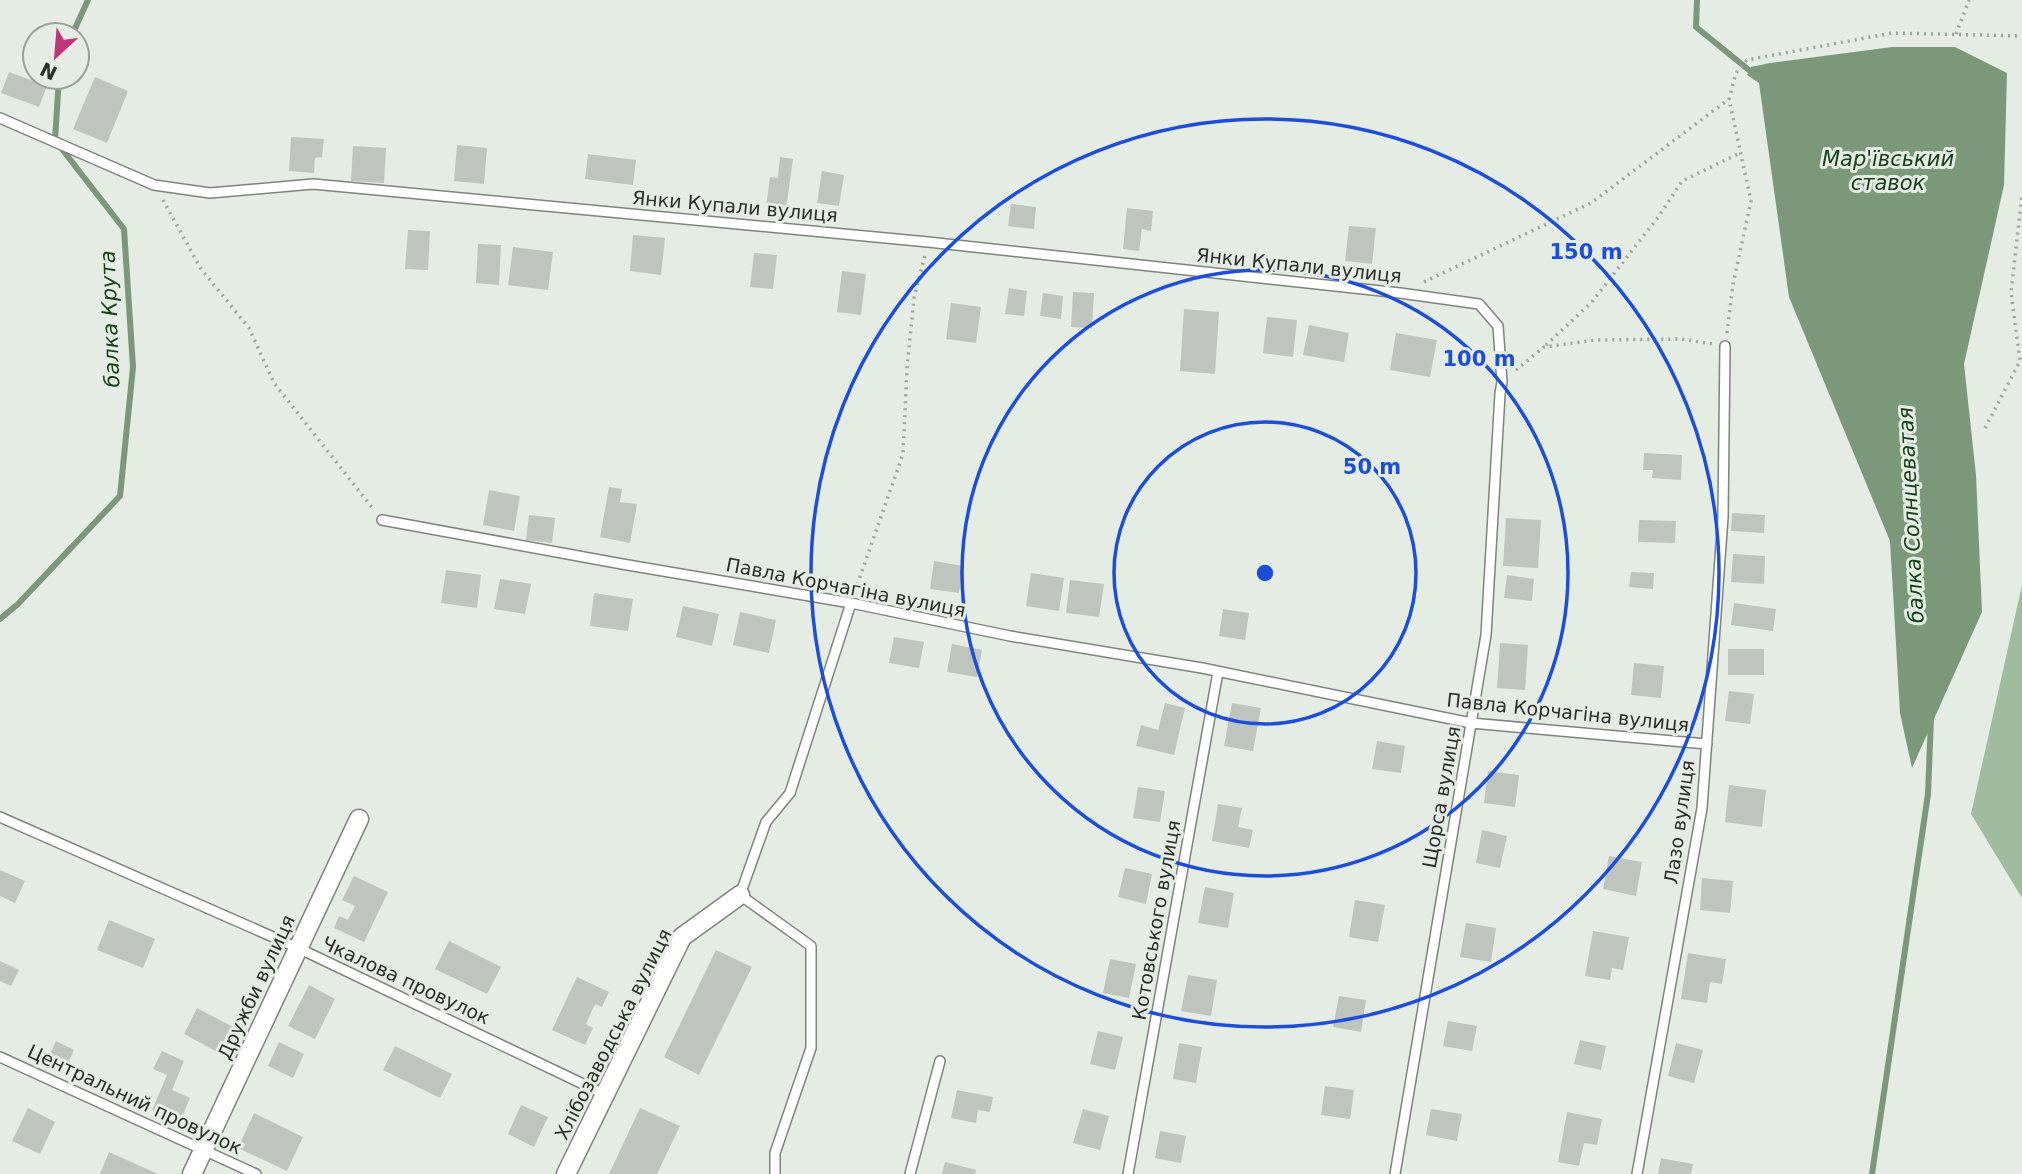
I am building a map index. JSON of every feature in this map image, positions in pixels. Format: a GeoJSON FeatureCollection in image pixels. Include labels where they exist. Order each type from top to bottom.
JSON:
{"type":"FeatureCollection","features":[{"type":"Feature","properties":{"kind":"street","name":"Дружби вулиця"},"geometry":{"type":"LineString","coordinates":[[192,1174],[359,819]]}},
{"type":"Feature","properties":{"kind":"street","name":"Хлібозаводська вулиця"},"geometry":{"type":"LineString","coordinates":[[566,1174],[682,937],[740,895]]}},
{"type":"Feature","properties":{"kind":"lane","name":"Янки Купали вулиця"},"geometry":{"type":"LineString","coordinates":[[0,118],[154,185],[210,193],[313,184],[928,242],[1479,304]]}},
{"type":"Feature","properties":{"kind":"lane","name":"Щорса вулиця"},"geometry":{"type":"LineString","coordinates":[[1395,1174],[1486,635],[1502,382],[1498,326],[1479,304]]}},
{"type":"Feature","properties":{"kind":"lane","name":"Лазо вулиця"},"geometry":{"type":"LineString","coordinates":[[1637,1174],[1702,808],[1723,517],[1725,346]]}},
{"type":"Feature","properties":{"kind":"lane","name":"Павла Корчагіна вулиця"},"geometry":{"type":"LineString","coordinates":[[382,520],[622,565],[851,603],[1010,636],[1218,672],[1471,723],[1707,744]]}},
{"type":"Feature","properties":{"kind":"lane"},"geometry":{"type":"LineString","coordinates":[[775,1174],[775,1153],[811,1048],[811,946],[740,895],[766,822],[790,793],[851,603]]}},
{"type":"Feature","properties":{"kind":"lane","name":"Котовського вулиця"},"geometry":{"type":"LineString","coordinates":[[1128,1174],[1218,672]]}},
{"type":"Feature","properties":{"kind":"lane","name":"Чкалова провулок"},"geometry":{"type":"LineString","coordinates":[[0,817],[298,948],[604,1094]]}},
{"type":"Feature","properties":{"kind":"lane","name":"Центральний провулок"},"geometry":{"type":"LineString","coordinates":[[0,1057],[256,1174]]}},
{"type":"Feature","properties":{"kind":"lane"},"geometry":{"type":"LineString","coordinates":[[910,1174],[940,1061]]}},
{"type":"Feature","properties":{"kind":"path"},"geometry":{"type":"LineString","coordinates":[[1956,34],[1969,0]]}},
{"type":"Feature","properties":{"kind":"path"},"geometry":{"type":"LineString","coordinates":[[1544,347],[1597,340],[1681,339],[1725,346],[1733,284],[1751,201],[1729,99],[1736,73],[1747,60],[1892,33],[2022,36]]}},
{"type":"Feature","properties":{"kind":"path"},"geometry":{"type":"LineString","coordinates":[[1400,293],[1591,203],[1729,99]]}},
{"type":"Feature","properties":{"kind":"path"},"geometry":{"type":"LineString","coordinates":[[1502,382],[1591,303],[1659,216],[1682,181],[1741,153]]}},
{"type":"Feature","properties":{"kind":"path"},"geometry":{"type":"LineString","coordinates":[[154,185],[201,269],[249,328],[274,383],[382,520]]}},
{"type":"Feature","properties":{"kind":"path"},"geometry":{"type":"LineString","coordinates":[[1985,428],[2020,361],[2011,292],[2022,195]]}},
{"type":"Feature","properties":{"kind":"path"},"geometry":{"type":"LineString","coordinates":[[851,603],[903,454],[907,368],[915,298],[928,242]]}},
{"type":"Feature","properties":{"kind":"shaded area"},"geometry":{"type":"Polygon","coordinates":[[[2022,585],[2022,898],[1971,814],[2022,585]]]}},
{"type":"Feature","properties":{"kind":"water","name":"Мар'ївський ставок"},"geometry":{"type":"Polygon","coordinates":[[[1892,47],[1955,47],[2007,73],[2004,185],[1964,364],[1976,475],[1982,612],[1912,768],[1900,713],[1890,541],[1789,297],[1759,83],[1747,75],[1751,67],[1770,63],[1892,47]]]}},
{"type":"Feature","properties":{"kind":"building"},"geometry":{"type":"Polygon","coordinates":[[[9,72],[21,76],[21,91],[45,91],[39,107],[1,93],[9,72]]]}},
{"type":"Feature","properties":{"kind":"building"},"geometry":{"type":"Polygon","coordinates":[[[95,77],[128,91],[107,143],[73,129],[95,77]]]}},
{"type":"Feature","properties":{"kind":"building"},"geometry":{"type":"Polygon","coordinates":[[[291,137],[324,139],[322,157],[315,158],[314,173],[289,171],[291,137]]]}},
{"type":"Feature","properties":{"kind":"building"},"geometry":{"type":"Polygon","coordinates":[[[457,145],[487,148],[484,184],[454,181],[457,145]]]}},
{"type":"Feature","properties":{"kind":"building"},"geometry":{"type":"Polygon","coordinates":[[[353,146],[386,148],[384,183],[351,181],[353,146]]]}},
{"type":"Feature","properties":{"kind":"building"},"geometry":{"type":"Polygon","coordinates":[[[588,154],[636,160],[633,185],[585,179],[588,154]]]}},
{"type":"Feature","properties":{"kind":"building"},"geometry":{"type":"Polygon","coordinates":[[[780,157],[793,159],[786,209],[766,207],[770,177],[778,178],[780,157]]]}},
{"type":"Feature","properties":{"kind":"building"},"geometry":{"type":"Polygon","coordinates":[[[822,171],[844,175],[839,206],[817,203],[822,171]]]}},
{"type":"Feature","properties":{"kind":"building"},"geometry":{"type":"Polygon","coordinates":[[[1011,204],[1036,207],[1034,229],[1008,226],[1011,204]]]}},
{"type":"Feature","properties":{"kind":"building"},"geometry":{"type":"Polygon","coordinates":[[[1127,208],[1153,211],[1151,231],[1142,229],[1139,251],[1123,249],[1127,208]]]}},
{"type":"Feature","properties":{"kind":"building"},"geometry":{"type":"Polygon","coordinates":[[[1349,226],[1376,228],[1372,264],[1345,261],[1349,226]]]}},
{"type":"Feature","properties":{"kind":"building"},"geometry":{"type":"Polygon","coordinates":[[[408,230],[430,231],[428,270],[405,269],[408,230]]]}},
{"type":"Feature","properties":{"kind":"building"},"geometry":{"type":"Polygon","coordinates":[[[633,235],[665,238],[661,275],[630,271],[633,235]]]}},
{"type":"Feature","properties":{"kind":"building"},"geometry":{"type":"Polygon","coordinates":[[[478,244],[501,245],[499,285],[476,283],[478,244]]]}},
{"type":"Feature","properties":{"kind":"building"},"geometry":{"type":"Polygon","coordinates":[[[513,247],[553,252],[548,290],[508,285],[513,247]]]}},
{"type":"Feature","properties":{"kind":"building"},"geometry":{"type":"Polygon","coordinates":[[[754,253],[777,255],[773,289],[750,287],[754,253]]]}},
{"type":"Feature","properties":{"kind":"building"},"geometry":{"type":"Polygon","coordinates":[[[842,271],[866,274],[861,315],[837,312],[842,271]]]}},
{"type":"Feature","properties":{"kind":"building"},"geometry":{"type":"Polygon","coordinates":[[[1009,288],[1027,291],[1024,316],[1005,314],[1009,288]]]}},
{"type":"Feature","properties":{"kind":"building"},"geometry":{"type":"Polygon","coordinates":[[[1073,292],[1094,293],[1092,328],[1071,327],[1073,292]]]}},
{"type":"Feature","properties":{"kind":"building"},"geometry":{"type":"Polygon","coordinates":[[[1043,293],[1063,296],[1061,319],[1040,316],[1043,293]]]}},
{"type":"Feature","properties":{"kind":"building"},"geometry":{"type":"Polygon","coordinates":[[[951,303],[981,307],[976,343],[946,339],[951,303]]]}},
{"type":"Feature","properties":{"kind":"building"},"geometry":{"type":"Polygon","coordinates":[[[1184,309],[1219,312],[1215,374],[1180,371],[1184,309]]]}},
{"type":"Feature","properties":{"kind":"building"},"geometry":{"type":"Polygon","coordinates":[[[1267,317],[1297,320],[1293,357],[1263,353],[1267,317]]]}},
{"type":"Feature","properties":{"kind":"building"},"geometry":{"type":"Polygon","coordinates":[[[1309,325],[1349,333],[1344,362],[1303,355],[1309,325]]]}},
{"type":"Feature","properties":{"kind":"building"},"geometry":{"type":"Polygon","coordinates":[[[1396,333],[1437,340],[1430,377],[1390,370],[1396,333]]]}},
{"type":"Feature","properties":{"kind":"building"},"geometry":{"type":"Polygon","coordinates":[[[1644,453],[1682,455],[1681,480],[1652,478],[1653,470],[1643,470],[1644,453]]]}},
{"type":"Feature","properties":{"kind":"building"},"geometry":{"type":"Polygon","coordinates":[[[609,487],[622,489],[620,502],[637,504],[630,543],[600,537],[609,487]]]}},
{"type":"Feature","properties":{"kind":"building"},"geometry":{"type":"Polygon","coordinates":[[[489,490],[520,496],[514,531],[483,525],[489,490]]]}},
{"type":"Feature","properties":{"kind":"building"},"geometry":{"type":"Polygon","coordinates":[[[1732,513],[1765,515],[1764,533],[1731,531],[1732,513]]]}},
{"type":"Feature","properties":{"kind":"building"},"geometry":{"type":"Polygon","coordinates":[[[529,515],[555,518],[552,543],[526,540],[529,515]]]}},
{"type":"Feature","properties":{"kind":"building"},"geometry":{"type":"Polygon","coordinates":[[[1506,518],[1541,520],[1538,568],[1503,566],[1506,518]]]}},
{"type":"Feature","properties":{"kind":"building"},"geometry":{"type":"Polygon","coordinates":[[[1639,520],[1676,521],[1675,543],[1638,542],[1639,520]]]}},
{"type":"Feature","properties":{"kind":"building"},"geometry":{"type":"Polygon","coordinates":[[[1733,554],[1765,556],[1764,584],[1731,582],[1733,554]]]}},
{"type":"Feature","properties":{"kind":"building"},"geometry":{"type":"Polygon","coordinates":[[[934,561],[963,566],[959,593],[930,589],[934,561]]]}},
{"type":"Feature","properties":{"kind":"building"},"geometry":{"type":"Polygon","coordinates":[[[446,570],[481,575],[477,608],[441,603],[446,570]]]}},
{"type":"Feature","properties":{"kind":"building"},"geometry":{"type":"Polygon","coordinates":[[[1631,572],[1654,573],[1653,589],[1629,587],[1631,572]]]}},
{"type":"Feature","properties":{"kind":"building"},"geometry":{"type":"Polygon","coordinates":[[[1031,573],[1064,578],[1059,611],[1026,606],[1031,573]]]}},
{"type":"Feature","properties":{"kind":"building"},"geometry":{"type":"Polygon","coordinates":[[[1507,575],[1534,579],[1532,601],[1504,598],[1507,575]]]}},
{"type":"Feature","properties":{"kind":"building"},"geometry":{"type":"Polygon","coordinates":[[[500,579],[531,584],[525,614],[494,609],[500,579]]]}},
{"type":"Feature","properties":{"kind":"building"},"geometry":{"type":"Polygon","coordinates":[[[1070,580],[1104,584],[1099,617],[1066,613],[1070,580]]]}},
{"type":"Feature","properties":{"kind":"building"},"geometry":{"type":"Polygon","coordinates":[[[594,593],[633,599],[628,631],[590,626],[594,593]]]}},
{"type":"Feature","properties":{"kind":"building"},"geometry":{"type":"Polygon","coordinates":[[[1734,603],[1776,609],[1773,631],[1731,625],[1734,603]]]}},
{"type":"Feature","properties":{"kind":"building"},"geometry":{"type":"Polygon","coordinates":[[[683,606],[719,614],[712,646],[676,637],[683,606]]]}},
{"type":"Feature","properties":{"kind":"building"},"geometry":{"type":"Polygon","coordinates":[[[1223,609],[1249,613],[1245,640],[1219,636],[1223,609]]]}},
{"type":"Feature","properties":{"kind":"building"},"geometry":{"type":"Polygon","coordinates":[[[740,612],[776,620],[769,653],[733,645],[740,612]]]}},
{"type":"Feature","properties":{"kind":"building"},"geometry":{"type":"Polygon","coordinates":[[[894,637],[924,642],[919,668],[889,663],[894,637]]]}},
{"type":"Feature","properties":{"kind":"building"},"geometry":{"type":"Polygon","coordinates":[[[1500,643],[1528,645],[1525,690],[1497,688],[1500,643]]]}},
{"type":"Feature","properties":{"kind":"building"},"geometry":{"type":"Polygon","coordinates":[[[952,644],[982,650],[977,677],[947,672],[952,644]]]}},
{"type":"Feature","properties":{"kind":"building"},"geometry":{"type":"Polygon","coordinates":[[[1728,649],[1764,649],[1764,675],[1728,675],[1728,649]]]}},
{"type":"Feature","properties":{"kind":"building"},"geometry":{"type":"Polygon","coordinates":[[[1634,663],[1664,666],[1661,698],[1631,695],[1634,663]]]}},
{"type":"Feature","properties":{"kind":"building"},"geometry":{"type":"Polygon","coordinates":[[[1729,691],[1754,694],[1750,724],[1725,721],[1729,691]]]}},
{"type":"Feature","properties":{"kind":"building"},"geometry":{"type":"Polygon","coordinates":[[[1165,703],[1185,708],[1174,755],[1136,746],[1141,725],[1158,730],[1165,703]]]}},
{"type":"Feature","properties":{"kind":"building"},"geometry":{"type":"Polygon","coordinates":[[[1232,703],[1261,708],[1253,751],[1224,746],[1232,703]]]}},
{"type":"Feature","properties":{"kind":"building"},"geometry":{"type":"Polygon","coordinates":[[[1377,741],[1405,746],[1401,773],[1372,769],[1377,741]]]}},
{"type":"Feature","properties":{"kind":"building"},"geometry":{"type":"Polygon","coordinates":[[[1488,771],[1519,775],[1515,807],[1484,803],[1488,771]]]}},
{"type":"Feature","properties":{"kind":"building"},"geometry":{"type":"Polygon","coordinates":[[[1729,785],[1766,790],[1762,827],[1725,822],[1729,785]]]}},
{"type":"Feature","properties":{"kind":"building"},"geometry":{"type":"Polygon","coordinates":[[[1138,787],[1165,791],[1160,822],[1133,818],[1138,787]]]}},
{"type":"Feature","properties":{"kind":"building"},"geometry":{"type":"Polygon","coordinates":[[[1218,804],[1242,808],[1238,827],[1253,830],[1249,848],[1212,841],[1218,804]]]}},
{"type":"Feature","properties":{"kind":"building"},"geometry":{"type":"Polygon","coordinates":[[[1482,830],[1507,836],[1500,868],[1476,863],[1482,830]]]}},
{"type":"Feature","properties":{"kind":"building"},"geometry":{"type":"Polygon","coordinates":[[[1609,856],[1642,862],[1636,896],[1603,889],[1609,856]]]}},
{"type":"Feature","properties":{"kind":"building"},"geometry":{"type":"Polygon","coordinates":[[[1125,868],[1152,874],[1146,904],[1118,897],[1125,868]]]}},
{"type":"Feature","properties":{"kind":"building"},"geometry":{"type":"Polygon","coordinates":[[[0,870],[25,881],[15,903],[0,896],[0,870]]]}},
{"type":"Feature","properties":{"kind":"building"},"geometry":{"type":"Polygon","coordinates":[[[354,876],[388,892],[364,942],[334,928],[339,916],[348,920],[355,906],[342,900],[354,876]]]}},
{"type":"Feature","properties":{"kind":"building"},"geometry":{"type":"Polygon","coordinates":[[[1702,878],[1733,881],[1730,913],[1700,910],[1702,878]]]}},
{"type":"Feature","properties":{"kind":"building"},"geometry":{"type":"Polygon","coordinates":[[[1205,887],[1234,893],[1228,928],[1198,923],[1205,887]]]}},
{"type":"Feature","properties":{"kind":"building"},"geometry":{"type":"Polygon","coordinates":[[[1355,900],[1385,905],[1378,942],[1349,937],[1355,900]]]}},
{"type":"Feature","properties":{"kind":"building"},"geometry":{"type":"Polygon","coordinates":[[[109,920],[155,939],[143,968],[97,950],[109,920]]]}},
{"type":"Feature","properties":{"kind":"building"},"geometry":{"type":"Polygon","coordinates":[[[1466,923],[1496,928],[1491,962],[1460,957],[1466,923]]]}},
{"type":"Feature","properties":{"kind":"building"},"geometry":{"type":"Polygon","coordinates":[[[1593,931],[1629,937],[1623,970],[1612,968],[1610,980],[1585,976],[1593,931]]]}},
{"type":"Feature","properties":{"kind":"building"},"geometry":{"type":"Polygon","coordinates":[[[449,941],[501,967],[487,994],[435,969],[449,941]]]}},
{"type":"Feature","properties":{"kind":"building"},"geometry":{"type":"Polygon","coordinates":[[[716,950],[752,967],[699,1075],[664,1057],[716,950]]]}},
{"type":"Feature","properties":{"kind":"building"},"geometry":{"type":"Polygon","coordinates":[[[1688,953],[1726,959],[1722,984],[1710,982],[1707,1003],[1681,999],[1688,953]]]}},
{"type":"Feature","properties":{"kind":"building"},"geometry":{"type":"Polygon","coordinates":[[[1110,959],[1136,964],[1129,998],[1103,993],[1110,959]]]}},
{"type":"Feature","properties":{"kind":"building"},"geometry":{"type":"Polygon","coordinates":[[[0,961],[19,970],[11,986],[0,981],[0,961]]]}},
{"type":"Feature","properties":{"kind":"building"},"geometry":{"type":"Polygon","coordinates":[[[1188,975],[1217,980],[1211,1016],[1181,1011],[1188,975]]]}},
{"type":"Feature","properties":{"kind":"building"},"geometry":{"type":"Polygon","coordinates":[[[577,977],[609,992],[602,1007],[595,1004],[586,1024],[593,1028],[585,1045],[552,1030],[577,977]]]}},
{"type":"Feature","properties":{"kind":"building"},"geometry":{"type":"Polygon","coordinates":[[[309,985],[335,999],[315,1039],[288,1026],[309,985]]]}},
{"type":"Feature","properties":{"kind":"building"},"geometry":{"type":"Polygon","coordinates":[[[1339,996],[1366,1000],[1361,1032],[1333,1027],[1339,996]]]}},
{"type":"Feature","properties":{"kind":"building"},"geometry":{"type":"Polygon","coordinates":[[[197,1008],[233,1027],[219,1053],[184,1034],[197,1008]]]}},
{"type":"Feature","properties":{"kind":"building"},"geometry":{"type":"Polygon","coordinates":[[[1448,1021],[1477,1026],[1472,1051],[1443,1046],[1448,1021]]]}},
{"type":"Feature","properties":{"kind":"building"},"geometry":{"type":"Polygon","coordinates":[[[1098,1031],[1123,1037],[1115,1070],[1090,1064],[1098,1031]]]}},
{"type":"Feature","properties":{"kind":"building"},"geometry":{"type":"Polygon","coordinates":[[[1580,1040],[1606,1046],[1601,1070],[1574,1064],[1580,1040]]]}},
{"type":"Feature","properties":{"kind":"building"},"geometry":{"type":"Polygon","coordinates":[[[56,1041],[74,1050],[66,1068],[48,1059],[56,1041]]]}},
{"type":"Feature","properties":{"kind":"building"},"geometry":{"type":"Polygon","coordinates":[[[279,1042],[304,1054],[293,1078],[268,1066],[279,1042]]]}},
{"type":"Feature","properties":{"kind":"building"},"geometry":{"type":"Polygon","coordinates":[[[1179,1043],[1202,1047],[1196,1083],[1173,1079],[1179,1043]]]}},
{"type":"Feature","properties":{"kind":"building"},"geometry":{"type":"Polygon","coordinates":[[[1676,1043],[1703,1050],[1694,1083],[1668,1076],[1676,1043]]]}},
{"type":"Feature","properties":{"kind":"building"},"geometry":{"type":"Polygon","coordinates":[[[395,1046],[452,1074],[440,1098],[383,1070],[395,1046]]]}},
{"type":"Feature","properties":{"kind":"building"},"geometry":{"type":"Polygon","coordinates":[[[162,1051],[184,1061],[172,1090],[190,1098],[180,1122],[152,1110],[167,1075],[153,1069],[162,1051]]]}},
{"type":"Feature","properties":{"kind":"building"},"geometry":{"type":"Polygon","coordinates":[[[1325,1086],[1354,1090],[1350,1119],[1321,1115],[1325,1086]]]}},
{"type":"Feature","properties":{"kind":"building"},"geometry":{"type":"Polygon","coordinates":[[[957,1090],[993,1097],[990,1112],[978,1110],[976,1123],[951,1118],[957,1090]]]}},
{"type":"Feature","properties":{"kind":"building"},"geometry":{"type":"Polygon","coordinates":[[[521,1105],[548,1117],[534,1147],[508,1134],[521,1105]]]}},
{"type":"Feature","properties":{"kind":"building"},"geometry":{"type":"Polygon","coordinates":[[[28,1108],[55,1122],[40,1154],[12,1141],[28,1108]]]}},
{"type":"Feature","properties":{"kind":"building"},"geometry":{"type":"Polygon","coordinates":[[[640,1108],[680,1126],[657,1174],[609,1174],[640,1108]]]}},
{"type":"Feature","properties":{"kind":"building"},"geometry":{"type":"Polygon","coordinates":[[[1083,1109],[1109,1116],[1100,1150],[1073,1143],[1083,1109]]]}},
{"type":"Feature","properties":{"kind":"building"},"geometry":{"type":"Polygon","coordinates":[[[1431,1109],[1462,1114],[1457,1141],[1426,1135],[1431,1109]]]}},
{"type":"Feature","properties":{"kind":"building"},"geometry":{"type":"Polygon","coordinates":[[[1567,1112],[1602,1119],[1597,1145],[1584,1143],[1579,1166],[1558,1162],[1567,1112]]]}},
{"type":"Feature","properties":{"kind":"building"},"geometry":{"type":"Polygon","coordinates":[[[254,1113],[303,1137],[287,1171],[238,1148],[254,1113]]]}},
{"type":"Feature","properties":{"kind":"building"},"geometry":{"type":"Polygon","coordinates":[[[1160,1131],[1186,1136],[1181,1163],[1155,1158],[1160,1131]]]}},
{"type":"Feature","properties":{"kind":"building"},"geometry":{"type":"Polygon","coordinates":[[[109,1152],[158,1174],[100,1174],[109,1152]]]}},
{"type":"Feature","properties":{"kind":"building"},"geometry":{"type":"Polygon","coordinates":[[[1661,1158],[1693,1164],[1691,1174],[1658,1174],[1661,1158]]]}},
{"type":"Feature","properties":{"kind":"building"},"geometry":{"type":"Polygon","coordinates":[[[945,1162],[976,1170],[975,1174],[942,1174],[945,1162]]]}},
{"type":"Feature","properties":{"kind":"waterway","name":"балка Крута"},"geometry":{"type":"LineString","coordinates":[[78,21],[88,0]]}},
{"type":"Feature","properties":{"kind":"waterway","name":"балка Солнцеватая"},"geometry":{"type":"LineString","coordinates":[[1697,0],[1696,27],[1755,75]]}},
{"type":"Feature","properties":{"kind":"waterway","name":"балка Крута"},"geometry":{"type":"LineString","coordinates":[[0,619],[18,604],[120,496],[133,367],[124,229],[55,140],[58,91]]}},
{"type":"Feature","properties":{"kind":"waterway","name":"балка Солнцеватая"},"geometry":{"type":"LineString","coordinates":[[1872,1174],[1928,794],[1931,718]]}}]}
